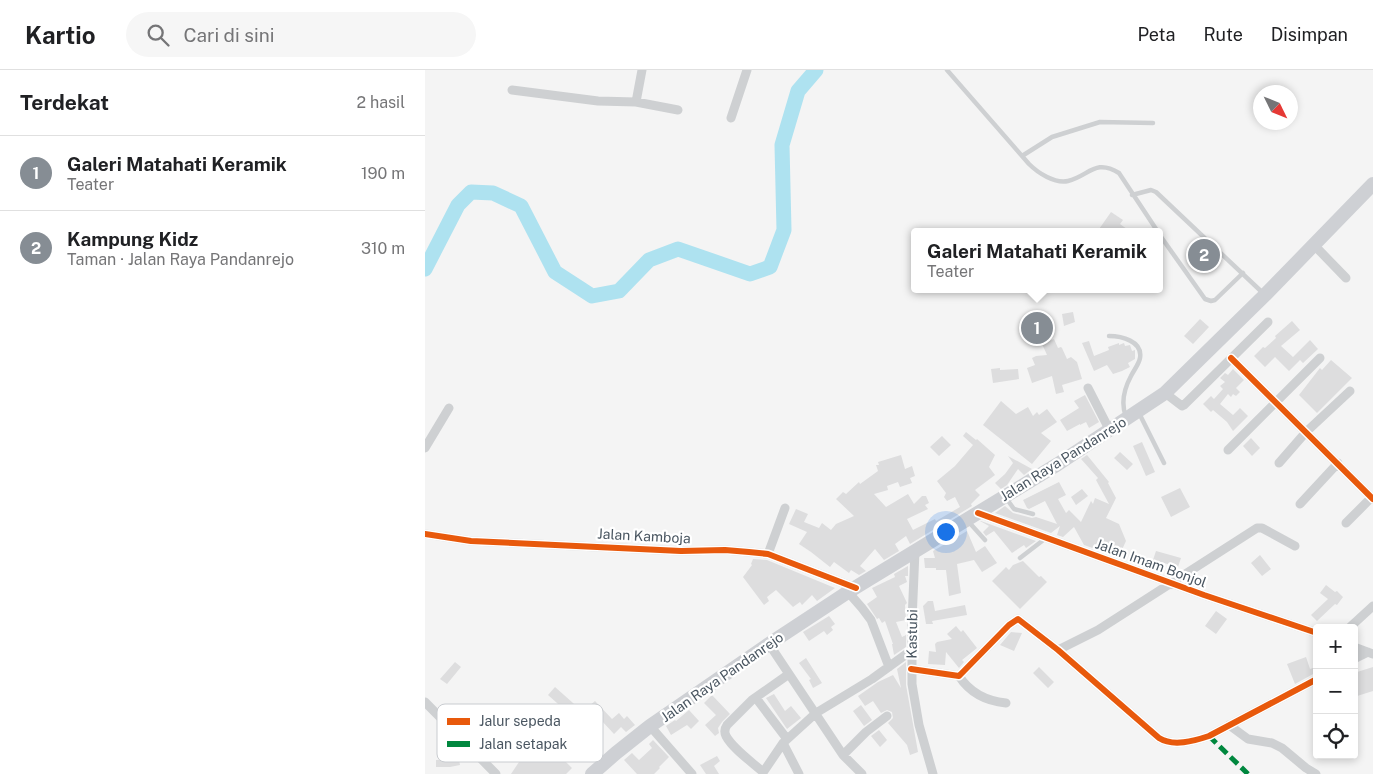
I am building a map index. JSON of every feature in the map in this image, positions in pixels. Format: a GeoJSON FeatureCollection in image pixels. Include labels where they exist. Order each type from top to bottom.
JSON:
{"type":"FeatureCollection","features":[{"type":"Feature","properties":{"kind":"main road","name":"Jalan Raya Pandanrejo"},"geometry":{"type":"LineString","coordinates":[[592,774],[650,726],[769,644],[852,590],[1058,464],[1165,393],[1265,295],[1373,184]]}},
{"type":"Feature","properties":{"kind":"street"},"geometry":{"type":"LineString","coordinates":[[636,102],[642,70]]}},
{"type":"Feature","properties":{"kind":"street"},"geometry":{"type":"LineString","coordinates":[[731,118],[747,70]]}},
{"type":"Feature","properties":{"kind":"street"},"geometry":{"type":"LineString","coordinates":[[512,90],[598,101],[636,102],[678,110]]}},
{"type":"Feature","properties":{"kind":"street"},"geometry":{"type":"LineString","coordinates":[[1314,245],[1346,278]]}},
{"type":"Feature","properties":{"kind":"street"},"geometry":{"type":"LineString","coordinates":[[1165,393],[1180,405],[1185,404],[1268,322]]}},
{"type":"Feature","properties":{"kind":"street"},"geometry":{"type":"LineString","coordinates":[[1231,358],[1372,498],[1346,523]]}},
{"type":"Feature","properties":{"kind":"street"},"geometry":{"type":"LineString","coordinates":[[1228,450],[1320,358]]}},
{"type":"Feature","properties":{"kind":"street"},"geometry":{"type":"LineString","coordinates":[[1087,388],[1109,429]]}},
{"type":"Feature","properties":{"kind":"street"},"geometry":{"type":"LineString","coordinates":[[1279,463],[1306,432],[1350,391]]}},
{"type":"Feature","properties":{"kind":"street"},"geometry":{"type":"LineString","coordinates":[[425,448],[449,408]]}},
{"type":"Feature","properties":{"kind":"street"},"geometry":{"type":"LineString","coordinates":[[1300,504],[1338,463]]}},
{"type":"Feature","properties":{"kind":"street"},"geometry":{"type":"LineString","coordinates":[[768,554],[785,508]]}},
{"type":"Feature","properties":{"kind":"street","name":"Jalan Imam Bonjol"},"geometry":{"type":"LineString","coordinates":[[972,517],[1046,538],[1172,584],[1313,632]]}},
{"type":"Feature","properties":{"kind":"street"},"geometry":{"type":"LineString","coordinates":[[1058,650],[1098,630],[1257,528],[1262,528],[1295,546]]}},
{"type":"Feature","properties":{"kind":"street","name":"Jalan Kamboja"},"geometry":{"type":"LineString","coordinates":[[425,534],[453,540],[681,551],[725,550],[768,554],[852,590]]}},
{"type":"Feature","properties":{"kind":"street","name":"Kastubi"},"geometry":{"type":"LineString","coordinates":[[915,551],[912,684],[919,725],[933,774]]}},
{"type":"Feature","properties":{"kind":"street"},"geometry":{"type":"LineString","coordinates":[[852,590],[871,620],[889,666]]}},
{"type":"Feature","properties":{"kind":"street"},"geometry":{"type":"LineString","coordinates":[[1353,624],[1373,606]]}},
{"type":"Feature","properties":{"kind":"street"},"geometry":{"type":"LineString","coordinates":[[959,676],[1009,625],[1019,618],[1163,741],[1174,743],[1202,738],[1313,681]]}},
{"type":"Feature","properties":{"kind":"street"},"geometry":{"type":"LineString","coordinates":[[769,644],[843,754],[862,774]]}},
{"type":"Feature","properties":{"kind":"street"},"geometry":{"type":"LineString","coordinates":[[1358,648],[1370,653]]}},
{"type":"Feature","properties":{"kind":"street"},"geometry":{"type":"LineString","coordinates":[[789,674],[755,698],[727,725],[725,730],[725,735],[762,773],[785,741],[816,714],[912,650]]}},
{"type":"Feature","properties":{"kind":"street"},"geometry":{"type":"LineString","coordinates":[[1358,658],[1370,653]]}},
{"type":"Feature","properties":{"kind":"street"},"geometry":{"type":"LineString","coordinates":[[911,669],[959,676],[969,689],[980,696],[1007,703]]}},
{"type":"Feature","properties":{"kind":"street"},"geometry":{"type":"LineString","coordinates":[[755,698],[785,741],[799,774]]}},
{"type":"Feature","properties":{"kind":"street"},"geometry":{"type":"LineString","coordinates":[[425,702],[437,714]]}},
{"type":"Feature","properties":{"kind":"street"},"geometry":{"type":"LineString","coordinates":[[843,754],[866,732],[887,716]]}},
{"type":"Feature","properties":{"kind":"street"},"geometry":{"type":"LineString","coordinates":[[1229,725],[1248,739],[1272,743],[1282,748],[1316,774]]}},
{"type":"Feature","properties":{"kind":"street"},"geometry":{"type":"LineString","coordinates":[[650,726],[692,774]]}},
{"type":"Feature","properties":{"kind":"street"},"geometry":{"type":"LineString","coordinates":[[484,762],[496,774]]}},
{"type":"Feature","properties":{"kind":"lane"},"geometry":{"type":"LineString","coordinates":[[947,70],[1038,173],[1067,181],[1094,169],[1109,167],[1119,174],[1155,228]]}},
{"type":"Feature","properties":{"kind":"lane"},"geometry":{"type":"LineString","coordinates":[[1022,156],[1052,137],[1100,122],[1153,123]]}},
{"type":"Feature","properties":{"kind":"lane"},"geometry":{"type":"LineString","coordinates":[[1132,195],[1151,190],[1156,192],[1265,295]]}},
{"type":"Feature","properties":{"kind":"lane"},"geometry":{"type":"LineString","coordinates":[[1163,239],[1205,298],[1211,301],[1215,300],[1243,273]]}},
{"type":"Feature","properties":{"kind":"lane"},"geometry":{"type":"LineString","coordinates":[[1109,336],[1127,338],[1137,347],[1140,353],[1140,359],[1130,377],[1125,393],[1123,410],[1132,415],[1164,463]]}},
{"type":"Feature","properties":{"kind":"lane"},"geometry":{"type":"LineString","coordinates":[[1005,497],[1014,509],[1033,514]]}},
{"type":"Feature","properties":{"kind":"lane"},"geometry":{"type":"LineString","coordinates":[[972,517],[985,540]]}},
{"type":"Feature","properties":{"kind":"lane"},"geometry":{"type":"LineString","coordinates":[[1020,558],[1046,538]]}},
{"type":"Feature","properties":{"kind":"building"},"geometry":{"type":"Polygon","coordinates":[[[1111,212],[1123,220],[1120,224],[1126,228],[1100,228],[1111,212]]]}},
{"type":"Feature","properties":{"kind":"building"},"geometry":{"type":"Polygon","coordinates":[[[1073,312],[1075,322],[1064,326],[1062,314],[1073,312]]]}},
{"type":"Feature","properties":{"kind":"building"},"geometry":{"type":"Polygon","coordinates":[[[1200,319],[1209,327],[1193,344],[1184,336],[1200,319]]]}},
{"type":"Feature","properties":{"kind":"building"},"geometry":{"type":"Polygon","coordinates":[[[1292,321],[1300,330],[1281,346],[1293,357],[1310,340],[1318,349],[1303,363],[1300,360],[1289,371],[1275,357],[1265,367],[1254,356],[1276,338],[1275,336],[1292,321]]]}},
{"type":"Feature","properties":{"kind":"building"},"geometry":{"type":"Polygon","coordinates":[[[1054,339],[1058,348],[1062,348],[1067,359],[1071,357],[1077,362],[1082,379],[1062,385],[1064,392],[1056,394],[1052,376],[1032,383],[1027,368],[1035,365],[1032,358],[1047,355],[1042,344],[1054,339]]]}},
{"type":"Feature","properties":{"kind":"building"},"geometry":{"type":"Polygon","coordinates":[[[1089,341],[1094,356],[1109,350],[1108,347],[1124,343],[1125,346],[1130,345],[1132,351],[1135,350],[1135,359],[1128,363],[1130,367],[1113,374],[1107,365],[1094,371],[1082,343],[1089,341]]]}},
{"type":"Feature","properties":{"kind":"building"},"geometry":{"type":"Polygon","coordinates":[[[1331,360],[1352,378],[1317,413],[1299,395],[1320,368],[1322,370],[1331,360]]]}},
{"type":"Feature","properties":{"kind":"building"},"geometry":{"type":"Polygon","coordinates":[[[1000,368],[1000,370],[1018,369],[1019,379],[993,383],[991,369],[1000,368]]]}},
{"type":"Feature","properties":{"kind":"building"},"geometry":{"type":"Polygon","coordinates":[[[1233,369],[1244,380],[1236,388],[1240,392],[1236,396],[1233,394],[1231,397],[1228,394],[1220,404],[1233,415],[1240,408],[1248,416],[1233,431],[1227,422],[1213,410],[1211,412],[1203,404],[1211,396],[1214,399],[1223,389],[1220,386],[1225,382],[1220,378],[1225,373],[1228,375],[1233,369]]]}},
{"type":"Feature","properties":{"kind":"building"},"geometry":{"type":"Polygon","coordinates":[[[1085,395],[1099,422],[1089,428],[1086,422],[1067,431],[1060,420],[1079,408],[1074,401],[1085,395]]]}},
{"type":"Feature","properties":{"kind":"building"},"geometry":{"type":"Polygon","coordinates":[[[1001,401],[1016,414],[1028,407],[1033,416],[1037,412],[1039,415],[1047,409],[1057,422],[1041,433],[1051,441],[1032,464],[983,425],[1001,401]]]}},
{"type":"Feature","properties":{"kind":"building"},"geometry":{"type":"Polygon","coordinates":[[[966,432],[995,455],[989,467],[995,475],[975,490],[980,495],[971,504],[972,506],[910,544],[906,536],[895,544],[899,551],[884,560],[875,549],[860,566],[866,571],[859,575],[851,570],[849,573],[834,562],[830,567],[799,544],[807,532],[789,524],[796,509],[808,514],[804,522],[819,528],[822,523],[831,530],[836,524],[854,516],[836,499],[843,492],[846,494],[859,482],[860,484],[878,471],[876,465],[879,465],[878,462],[901,455],[905,469],[912,466],[915,476],[910,478],[912,483],[900,487],[898,482],[887,486],[888,490],[874,494],[886,507],[908,494],[914,504],[922,496],[926,496],[929,503],[925,505],[928,509],[907,519],[913,530],[935,519],[936,521],[960,507],[955,497],[947,501],[944,497],[946,493],[937,481],[955,466],[973,445],[963,436],[966,432]]]}},
{"type":"Feature","properties":{"kind":"building"},"geometry":{"type":"Polygon","coordinates":[[[942,436],[951,445],[939,456],[930,447],[942,436]]]}},
{"type":"Feature","properties":{"kind":"building"},"geometry":{"type":"Polygon","coordinates":[[[1251,438],[1260,448],[1252,456],[1243,446],[1251,438]]]}},
{"type":"Feature","properties":{"kind":"building"},"geometry":{"type":"Polygon","coordinates":[[[1142,442],[1155,472],[1146,476],[1133,446],[1142,442]]]}},
{"type":"Feature","properties":{"kind":"building"},"geometry":{"type":"Polygon","coordinates":[[[1120,452],[1133,464],[1127,470],[1114,458],[1120,452]]]}},
{"type":"Feature","properties":{"kind":"building"},"geometry":{"type":"Polygon","coordinates":[[[1087,455],[1109,482],[1116,498],[1106,518],[1119,524],[1126,541],[1119,556],[1105,550],[1104,552],[1084,545],[1074,527],[1063,537],[1057,535],[1060,526],[1051,533],[995,513],[1005,506],[1013,513],[1032,518],[1036,517],[1057,524],[1045,501],[1029,509],[1023,500],[1059,482],[1066,495],[1058,499],[1066,513],[1069,510],[1081,522],[1091,501],[1093,504],[1095,498],[1109,504],[1096,480],[1098,478],[1081,459],[1087,455]]]}},
{"type":"Feature","properties":{"kind":"building"},"geometry":{"type":"Polygon","coordinates":[[[1008,456],[1032,469],[1024,475],[1018,469],[1007,485],[1001,489],[995,483],[1013,463],[1008,456]]]}},
{"type":"Feature","properties":{"kind":"building"},"geometry":{"type":"Polygon","coordinates":[[[1180,488],[1190,507],[1171,517],[1161,497],[1180,488]]]}},
{"type":"Feature","properties":{"kind":"building"},"geometry":{"type":"Polygon","coordinates":[[[1082,489],[1088,496],[1076,505],[1071,497],[1082,489]]]}},
{"type":"Feature","properties":{"kind":"building"},"geometry":{"type":"Polygon","coordinates":[[[980,521],[1036,541],[1026,548],[1024,545],[1012,553],[994,531],[986,536],[983,532],[989,526],[980,521]]]}},
{"type":"Feature","properties":{"kind":"building"},"geometry":{"type":"Polygon","coordinates":[[[967,531],[976,552],[985,546],[997,563],[982,572],[974,560],[957,564],[961,593],[949,596],[946,570],[925,568],[924,558],[935,558],[933,551],[967,531]]]}},
{"type":"Feature","properties":{"kind":"building"},"geometry":{"type":"Polygon","coordinates":[[[1156,551],[1181,558],[1178,567],[1153,560],[1156,551]]]}},
{"type":"Feature","properties":{"kind":"building"},"geometry":{"type":"Polygon","coordinates":[[[1260,555],[1271,569],[1262,576],[1251,563],[1260,555]]]}},
{"type":"Feature","properties":{"kind":"building"},"geometry":{"type":"Polygon","coordinates":[[[753,559],[767,560],[835,588],[817,601],[812,595],[802,605],[800,602],[793,607],[776,590],[767,597],[769,601],[764,605],[743,577],[752,565],[753,559]]]}},
{"type":"Feature","properties":{"kind":"building"},"geometry":{"type":"Polygon","coordinates":[[[1023,561],[1039,577],[1041,576],[1047,582],[1020,609],[992,581],[1006,567],[1009,570],[1013,565],[1023,561]]]}},
{"type":"Feature","properties":{"kind":"building"},"geometry":{"type":"Polygon","coordinates":[[[908,566],[908,576],[905,576],[907,582],[899,586],[907,603],[905,605],[906,620],[896,622],[902,637],[906,635],[906,647],[894,655],[893,644],[885,621],[882,623],[879,618],[877,619],[867,604],[877,597],[872,588],[895,577],[894,574],[908,566]]]}},
{"type":"Feature","properties":{"kind":"building"},"geometry":{"type":"Polygon","coordinates":[[[1326,585],[1343,597],[1337,605],[1335,604],[1317,621],[1311,615],[1328,599],[1320,593],[1326,585]]]}},
{"type":"Feature","properties":{"kind":"building"},"geometry":{"type":"Polygon","coordinates":[[[928,601],[933,601],[935,611],[965,605],[967,615],[932,621],[933,624],[926,624],[923,606],[928,601]]]}},
{"type":"Feature","properties":{"kind":"building"},"geometry":{"type":"Polygon","coordinates":[[[1216,611],[1227,619],[1216,634],[1205,626],[1216,611]]]}},
{"type":"Feature","properties":{"kind":"building"},"geometry":{"type":"Polygon","coordinates":[[[829,616],[835,624],[831,627],[833,630],[827,635],[824,631],[809,641],[803,632],[829,616]]]}},
{"type":"Feature","properties":{"kind":"building"},"geometry":{"type":"Polygon","coordinates":[[[956,626],[961,632],[963,630],[977,648],[962,660],[964,662],[959,668],[946,652],[945,665],[928,664],[929,651],[936,652],[935,644],[937,642],[952,639],[947,634],[956,626]]]}},
{"type":"Feature","properties":{"kind":"building"},"geometry":{"type":"Polygon","coordinates":[[[1011,632],[1022,633],[1014,651],[1000,645],[1011,632]]]}},
{"type":"Feature","properties":{"kind":"building"},"geometry":{"type":"Polygon","coordinates":[[[1306,657],[1310,669],[1313,668],[1313,674],[1295,684],[1287,664],[1306,657]]]}},
{"type":"Feature","properties":{"kind":"building"},"geometry":{"type":"Polygon","coordinates":[[[806,658],[822,683],[813,688],[809,680],[811,679],[799,663],[806,658]]]}},
{"type":"Feature","properties":{"kind":"building"},"geometry":{"type":"Polygon","coordinates":[[[455,662],[461,667],[447,684],[440,679],[455,662]]]}},
{"type":"Feature","properties":{"kind":"building"},"geometry":{"type":"Polygon","coordinates":[[[906,662],[906,685],[918,752],[910,755],[907,745],[888,723],[893,718],[892,712],[887,710],[881,713],[873,701],[865,706],[858,696],[878,682],[893,675],[901,688],[897,669],[906,662]]]}},
{"type":"Feature","properties":{"kind":"building"},"geometry":{"type":"Polygon","coordinates":[[[1039,667],[1054,682],[1048,688],[1033,673],[1039,667]]]}},
{"type":"Feature","properties":{"kind":"building"},"geometry":{"type":"Polygon","coordinates":[[[1373,667],[1373,691],[1358,696],[1358,672],[1373,667]]]}},
{"type":"Feature","properties":{"kind":"building"},"geometry":{"type":"Polygon","coordinates":[[[555,687],[574,704],[558,704],[548,695],[555,687]]]}},
{"type":"Feature","properties":{"kind":"building"},"geometry":{"type":"Polygon","coordinates":[[[774,694],[785,711],[791,706],[801,718],[787,729],[766,698],[774,694]]]}},
{"type":"Feature","properties":{"kind":"building"},"geometry":{"type":"Polygon","coordinates":[[[712,695],[730,714],[722,722],[718,728],[719,733],[715,736],[705,725],[716,715],[704,703],[712,695]]]}},
{"type":"Feature","properties":{"kind":"building"},"geometry":{"type":"Polygon","coordinates":[[[861,705],[872,720],[864,726],[853,711],[861,705]]]}},
{"type":"Feature","properties":{"kind":"building"},"geometry":{"type":"Polygon","coordinates":[[[603,709],[612,719],[619,713],[624,719],[627,716],[635,725],[626,732],[621,727],[614,734],[603,722],[603,709]]]}},
{"type":"Feature","properties":{"kind":"building"},"geometry":{"type":"Polygon","coordinates":[[[689,710],[699,721],[691,729],[687,725],[671,735],[666,726],[676,721],[689,710]]]}},
{"type":"Feature","properties":{"kind":"building"},"geometry":{"type":"Polygon","coordinates":[[[879,730],[887,740],[880,747],[871,736],[879,730]]]}},
{"type":"Feature","properties":{"kind":"building"},"geometry":{"type":"Polygon","coordinates":[[[653,740],[669,757],[654,774],[637,774],[624,760],[632,753],[639,760],[652,748],[649,744],[653,740]]]}},
{"type":"Feature","properties":{"kind":"building"},"geometry":{"type":"Polygon","coordinates":[[[717,756],[720,761],[714,766],[719,774],[706,774],[700,765],[717,756]]]}},
{"type":"Feature","properties":{"kind":"building"},"geometry":{"type":"Polygon","coordinates":[[[436,760],[437,762],[459,762],[460,765],[436,767],[436,760]]]}},
{"type":"Feature","properties":{"kind":"building"},"geometry":{"type":"Polygon","coordinates":[[[519,762],[566,762],[572,768],[566,774],[511,774],[519,762]]]}},
{"type":"Feature","properties":{"kind":"waterway"},"geometry":{"type":"LineString","coordinates":[[425,269],[458,205],[471,192],[493,193],[521,206],[555,272],[592,296],[619,291],[649,260],[678,249],[750,274],[770,267],[784,230],[782,145],[798,91],[816,70]]}},
{"type":"Feature","properties":{"kind":"marked path"},"geometry":{"type":"LineString","coordinates":[[1209,736],[1248,774]]}},
{"type":"Feature","properties":{"kind":"cycle path"},"geometry":{"type":"LineString","coordinates":[[1231,358],[1373,499]]}},
{"type":"Feature","properties":{"kind":"cycle path"},"geometry":{"type":"LineString","coordinates":[[978,513],[1204,595],[1313,632]]}},
{"type":"Feature","properties":{"kind":"cycle path"},"geometry":{"type":"LineString","coordinates":[[425,534],[471,541],[681,551],[725,550],[768,554],[856,588]]}},
{"type":"Feature","properties":{"kind":"cycle path"},"geometry":{"type":"LineString","coordinates":[[911,669],[959,676],[1009,625],[1018,619],[1058,650],[1159,738],[1177,743],[1209,736],[1313,681]]}},
{"type":"Feature","properties":{"kind":"place","name":"Kampung Kidz"},"geometry":{"type":"Point","coordinates":[1204,255]}},
{"type":"Feature","properties":{"kind":"place","name":"Galeri Matahati Keramik"},"geometry":{"type":"Point","coordinates":[1037,328]}}]}
